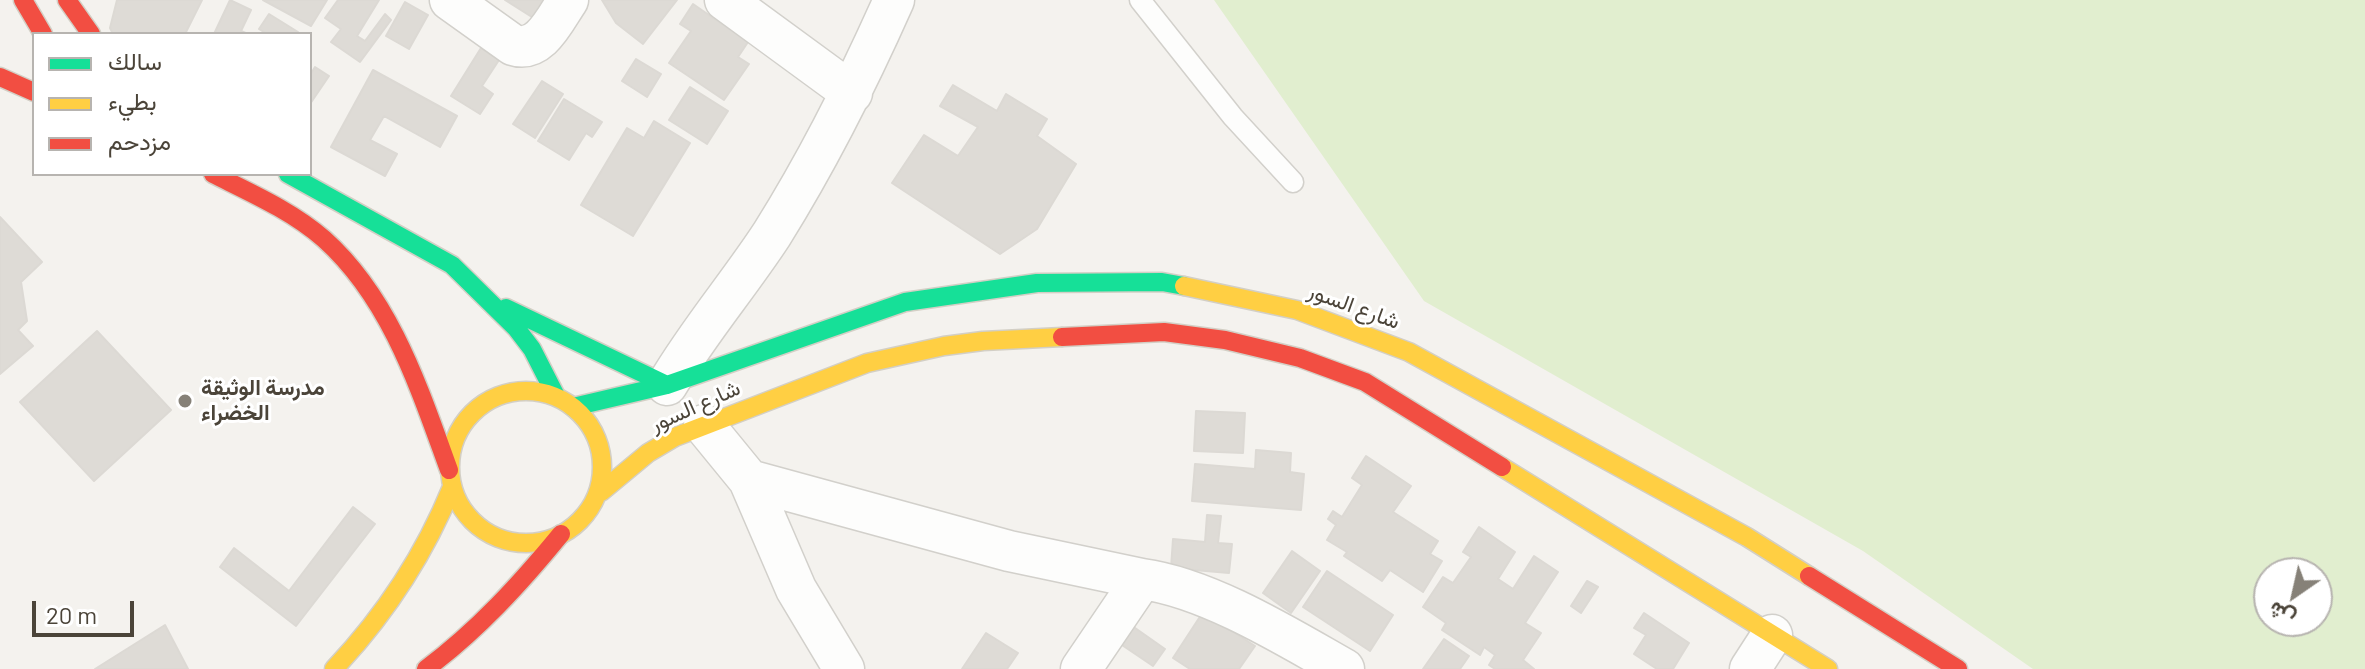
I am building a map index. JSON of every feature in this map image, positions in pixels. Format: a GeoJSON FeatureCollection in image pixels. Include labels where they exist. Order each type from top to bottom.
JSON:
{"type":"FeatureCollection","features":[{"type":"Feature","properties":{"kind":"main road"},"geometry":{"type":"LineString","coordinates":[[23,0],[42,32]]}},
{"type":"Feature","properties":{"kind":"main road"},"geometry":{"type":"LineString","coordinates":[[67,0],[90,32]]}},
{"type":"Feature","properties":{"kind":"main road"},"geometry":{"type":"LineString","coordinates":[[0,77],[32,91]]}},
{"type":"Feature","properties":{"kind":"main road"},"geometry":{"type":"LineString","coordinates":[[217,176],[300,220],[349,265],[386,320],[418,387],[451,478],[460,505],[471,521],[504,540],[524,543],[543,541],[561,534],[578,523],[601,492],[603,468],[599,445],[573,407],[556,396],[537,391],[518,391],[499,395],[482,404],[457,432],[451,451],[451,478],[436,530],[385,611],[334,669]]}},
{"type":"Feature","properties":{"kind":"main road"},"geometry":{"type":"LineString","coordinates":[[292,176],[452,265],[516,328],[532,349],[556,396]]}},
{"type":"Feature","properties":{"kind":"main road","name":"شارع السور"},"geometry":{"type":"LineString","coordinates":[[573,407],[667,385],[905,302],[1037,283],[1162,282],[1297,310],[1409,352],[1747,537],[1958,669]]}},
{"type":"Feature","properties":{"kind":"main road"},"geometry":{"type":"LineString","coordinates":[[486,298],[667,385]]}},
{"type":"Feature","properties":{"kind":"main road","name":"شارع السور"},"geometry":{"type":"LineString","coordinates":[[601,492],[648,453],[704,425],[867,363],[983,341],[1164,332],[1225,340],[1300,358],[1365,382],[1828,669]]}},
{"type":"Feature","properties":{"kind":"main road"},"geometry":{"type":"LineString","coordinates":[[426,669],[502,606],[561,534]]}},
{"type":"Feature","properties":{"kind":"street"},"geometry":{"type":"LineString","coordinates":[[450,0],[521,48],[531,46],[542,37],[568,0]]}},
{"type":"Feature","properties":{"kind":"street"},"geometry":{"type":"LineString","coordinates":[[725,0],[852,93]]}},
{"type":"Feature","properties":{"kind":"street"},"geometry":{"type":"LineString","coordinates":[[667,385],[800,189],[852,93],[894,0]]}},
{"type":"Feature","properties":{"kind":"street"},"geometry":{"type":"LineString","coordinates":[[704,425],[749,480],[796,589],[844,669]]}},
{"type":"Feature","properties":{"kind":"street"},"geometry":{"type":"LineString","coordinates":[[749,480],[1009,551],[1175,586],[1224,606],[1344,669]]}},
{"type":"Feature","properties":{"kind":"street"},"geometry":{"type":"LineString","coordinates":[[1081,669],[1142,579]]}},
{"type":"Feature","properties":{"kind":"street"},"geometry":{"type":"LineString","coordinates":[[1750,669],[1772,635]]}},
{"type":"Feature","properties":{"kind":"lane"},"geometry":{"type":"LineString","coordinates":[[1140,0],[1233,117],[1293,182]]}},
{"type":"Feature","properties":{"kind":"green space"},"geometry":{"type":"Polygon","coordinates":[[[1214,0],[2365,0],[2365,669],[2033,669],[1863,551],[1424,301],[1214,0]]]}},
{"type":"Feature","properties":{"kind":"building"},"geometry":{"type":"Polygon","coordinates":[[[117,0],[202,0],[186,32],[112,32],[110,28],[117,0]]]}},
{"type":"Feature","properties":{"kind":"building"},"geometry":{"type":"Polygon","coordinates":[[[230,0],[251,10],[241,31],[243,32],[215,32],[230,0]]]}},
{"type":"Feature","properties":{"kind":"building"},"geometry":{"type":"Polygon","coordinates":[[[263,0],[327,0],[311,26],[263,0]]]}},
{"type":"Feature","properties":{"kind":"building"},"geometry":{"type":"Polygon","coordinates":[[[338,0],[379,0],[357,36],[365,41],[385,14],[391,20],[360,62],[331,42],[341,29],[325,18],[338,0]]]}},
{"type":"Feature","properties":{"kind":"building"},"geometry":{"type":"Polygon","coordinates":[[[505,0],[547,0],[535,19],[505,0]]]}},
{"type":"Feature","properties":{"kind":"building"},"geometry":{"type":"Polygon","coordinates":[[[602,0],[677,0],[643,44],[616,23],[602,0]]]}},
{"type":"Feature","properties":{"kind":"building"},"geometry":{"type":"Polygon","coordinates":[[[405,2],[428,15],[409,49],[386,36],[405,2]]]}},
{"type":"Feature","properties":{"kind":"building"},"geometry":{"type":"Polygon","coordinates":[[[693,4],[748,42],[738,57],[749,64],[724,100],[669,63],[691,31],[680,24],[693,4]]]}},
{"type":"Feature","properties":{"kind":"building"},"geometry":{"type":"Polygon","coordinates":[[[269,14],[298,32],[264,32],[259,29],[269,14]]]}},
{"type":"Feature","properties":{"kind":"building"},"geometry":{"type":"Polygon","coordinates":[[[481,48],[499,60],[482,86],[493,94],[480,114],[451,96],[481,48]]]}},
{"type":"Feature","properties":{"kind":"building"},"geometry":{"type":"Polygon","coordinates":[[[636,59],[661,74],[647,97],[622,81],[636,59]]]}},
{"type":"Feature","properties":{"kind":"building"},"geometry":{"type":"Polygon","coordinates":[[[315,67],[329,76],[312,101],[312,72],[315,67]]]}},
{"type":"Feature","properties":{"kind":"building"},"geometry":{"type":"Polygon","coordinates":[[[373,70],[457,116],[440,147],[384,116],[370,140],[397,154],[385,176],[331,147],[373,70]]]}},
{"type":"Feature","properties":{"kind":"building"},"geometry":{"type":"Polygon","coordinates":[[[542,81],[563,94],[535,138],[513,124],[542,81]]]}},
{"type":"Feature","properties":{"kind":"building"},"geometry":{"type":"Polygon","coordinates":[[[953,85],[997,111],[1006,94],[1047,119],[1037,136],[1076,164],[1037,229],[1000,254],[892,183],[924,135],[958,156],[978,127],[940,106],[953,85]]]}},
{"type":"Feature","properties":{"kind":"building"},"geometry":{"type":"Polygon","coordinates":[[[690,87],[728,111],[707,144],[669,120],[690,87]]]}},
{"type":"Feature","properties":{"kind":"building"},"geometry":{"type":"Polygon","coordinates":[[[564,99],[602,122],[592,137],[586,133],[569,160],[538,141],[564,99]]]}},
{"type":"Feature","properties":{"kind":"building"},"geometry":{"type":"Polygon","coordinates":[[[654,121],[690,143],[633,236],[581,205],[627,128],[644,138],[654,121]]]}},
{"type":"Feature","properties":{"kind":"building"},"geometry":{"type":"Polygon","coordinates":[[[0,217],[42,262],[21,282],[27,321],[18,330],[33,346],[0,374],[0,217]]]}},
{"type":"Feature","properties":{"kind":"building"},"geometry":{"type":"Polygon","coordinates":[[[97,331],[171,410],[94,481],[20,402],[97,331]]]}},
{"type":"Feature","properties":{"kind":"building"},"geometry":{"type":"Polygon","coordinates":[[[1196,411],[1245,413],[1243,453],[1194,451],[1196,411]]]}},
{"type":"Feature","properties":{"kind":"building"},"geometry":{"type":"Polygon","coordinates":[[[1256,450],[1291,453],[1290,472],[1304,474],[1301,510],[1192,501],[1195,464],[1255,469],[1256,450]]]}},
{"type":"Feature","properties":{"kind":"building"},"geometry":{"type":"Polygon","coordinates":[[[1366,456],[1411,486],[1393,512],[1438,541],[1430,554],[1442,561],[1423,592],[1390,570],[1382,581],[1344,556],[1347,552],[1327,540],[1336,525],[1328,519],[1333,511],[1342,517],[1362,485],[1352,478],[1366,456]]]}},
{"type":"Feature","properties":{"kind":"building"},"geometry":{"type":"Polygon","coordinates":[[[353,507],[375,524],[296,626],[220,567],[234,548],[289,591],[353,507]]]}},
{"type":"Feature","properties":{"kind":"building"},"geometry":{"type":"Polygon","coordinates":[[[1207,515],[1221,516],[1218,543],[1232,544],[1229,573],[1171,568],[1173,539],[1205,542],[1207,515]]]}},
{"type":"Feature","properties":{"kind":"building"},"geometry":{"type":"Polygon","coordinates":[[[1479,527],[1515,552],[1498,579],[1513,589],[1534,556],[1558,572],[1525,623],[1541,633],[1523,660],[1534,669],[1495,669],[1489,665],[1495,655],[1484,647],[1480,655],[1442,630],[1446,623],[1423,607],[1443,577],[1453,583],[1471,557],[1463,552],[1479,527]]]}},
{"type":"Feature","properties":{"kind":"building"},"geometry":{"type":"Polygon","coordinates":[[[1292,551],[1320,571],[1291,613],[1263,593],[1292,551]]]}},
{"type":"Feature","properties":{"kind":"building"},"geometry":{"type":"Polygon","coordinates":[[[1327,571],[1393,615],[1370,651],[1303,607],[1327,571]]]}},
{"type":"Feature","properties":{"kind":"building"},"geometry":{"type":"Polygon","coordinates":[[[1587,581],[1598,587],[1581,613],[1571,606],[1587,581]]]}},
{"type":"Feature","properties":{"kind":"building"},"geometry":{"type":"Polygon","coordinates":[[[1203,612],[1255,646],[1239,669],[1190,669],[1173,658],[1203,612]]]}},
{"type":"Feature","properties":{"kind":"building"},"geometry":{"type":"Polygon","coordinates":[[[1644,613],[1689,643],[1673,669],[1657,669],[1634,654],[1646,635],[1634,628],[1644,613]]]}},
{"type":"Feature","properties":{"kind":"building"},"geometry":{"type":"Polygon","coordinates":[[[1128,623],[1165,649],[1153,666],[1116,641],[1128,623]]]}},
{"type":"Feature","properties":{"kind":"building"},"geometry":{"type":"Polygon","coordinates":[[[165,625],[188,669],[95,669],[165,625]]]}},
{"type":"Feature","properties":{"kind":"building"},"geometry":{"type":"Polygon","coordinates":[[[986,633],[1018,653],[1007,669],[962,669],[986,633]]]}},
{"type":"Feature","properties":{"kind":"building"},"geometry":{"type":"Polygon","coordinates":[[[1444,639],[1469,656],[1460,669],[1423,669],[1444,639]]]}},
{"type":"Feature","properties":{"kind":"traffic: fast"},"geometry":{"type":"LineString","coordinates":[[292,176],[452,265],[516,328],[532,349],[556,396]]}},
{"type":"Feature","properties":{"kind":"traffic: fast"},"geometry":{"type":"LineString","coordinates":[[573,407],[667,385],[905,302],[1037,283],[1162,282],[1184,286]]}},
{"type":"Feature","properties":{"kind":"traffic: fast"},"geometry":{"type":"LineString","coordinates":[[506,308],[667,385]]}},
{"type":"Feature","properties":{"kind":"traffic: slow"},"geometry":{"type":"LineString","coordinates":[[1184,286],[1297,310],[1409,352],[1747,537],[1809,576]]}},
{"type":"Feature","properties":{"kind":"traffic: slow"},"geometry":{"type":"LineString","coordinates":[[601,492],[648,453],[675,437],[867,363],[944,346],[1062,337]]}},
{"type":"Feature","properties":{"kind":"traffic: slow"},"geometry":{"type":"LineString","coordinates":[[526,391],[555,397],[580,413],[596,438],[602,467],[596,496],[580,521],[555,537],[526,543],[497,537],[472,521],[456,496],[450,467],[456,438],[472,413],[497,397],[526,391]]}},
{"type":"Feature","properties":{"kind":"traffic: slow"},"geometry":{"type":"LineString","coordinates":[[1502,467],[1828,669]]}},
{"type":"Feature","properties":{"kind":"traffic: slow"},"geometry":{"type":"LineString","coordinates":[[334,669],[402,584],[429,537],[452,487]]}},
{"type":"Feature","properties":{"kind":"traffic: jam"},"geometry":{"type":"LineString","coordinates":[[23,0],[42,32]]}},
{"type":"Feature","properties":{"kind":"traffic: jam"},"geometry":{"type":"LineString","coordinates":[[67,0],[90,32]]}},
{"type":"Feature","properties":{"kind":"traffic: jam"},"geometry":{"type":"LineString","coordinates":[[0,77],[32,91]]}},
{"type":"Feature","properties":{"kind":"traffic: jam"},"geometry":{"type":"LineString","coordinates":[[217,176],[271,203],[324,239],[368,289],[414,377],[449,470]]}},
{"type":"Feature","properties":{"kind":"traffic: jam"},"geometry":{"type":"LineString","coordinates":[[1062,337],[1164,332],[1225,340],[1300,358],[1365,382],[1502,467]]}},
{"type":"Feature","properties":{"kind":"traffic: jam"},"geometry":{"type":"LineString","coordinates":[[426,669],[498,606],[561,534]]}},
{"type":"Feature","properties":{"kind":"traffic: jam"},"geometry":{"type":"LineString","coordinates":[[1809,576],[1958,669]]}},
{"type":"Feature","properties":{"kind":"place","name":"مدرسة الوثيقة الخضراء"},"geometry":{"type":"Point","coordinates":[185,401]}}]}
